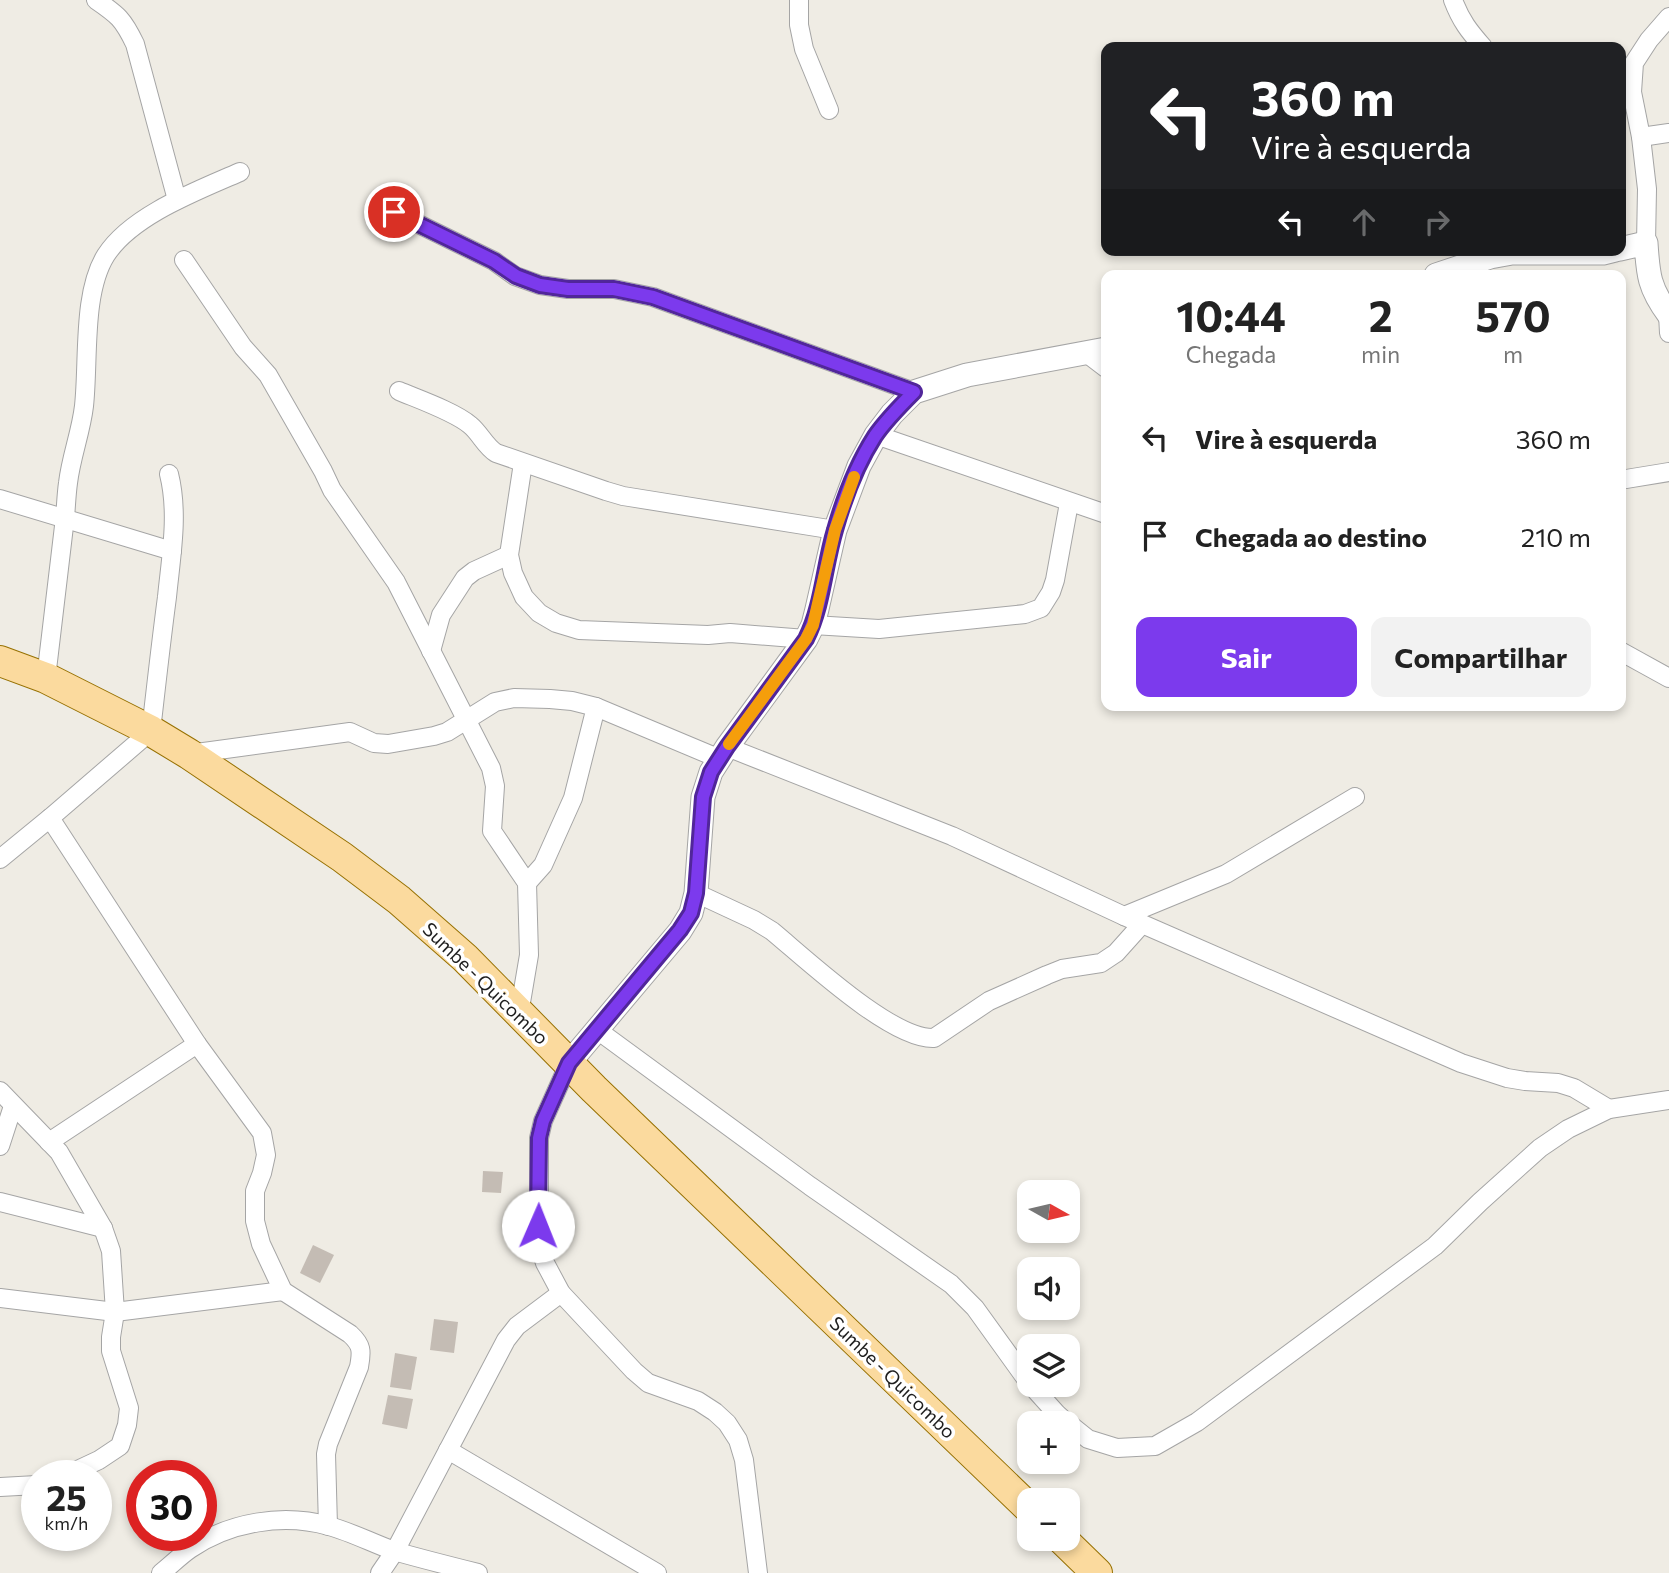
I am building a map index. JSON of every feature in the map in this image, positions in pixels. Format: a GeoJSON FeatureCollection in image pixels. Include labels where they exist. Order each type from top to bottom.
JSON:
{"type":"FeatureCollection","features":[{"type":"Feature","properties":{"kind":"main road","name":"Sumbe - Quicombo"},"geometry":{"type":"LineString","coordinates":[[0,661],[46,678],[151,731],[189,754],[400,900],[465,958],[594,1089],[1017,1496]]}},
{"type":"Feature","properties":{"kind":"main road"},"geometry":{"type":"LineString","coordinates":[[1074,1551],[1097,1573]]}},
{"type":"Feature","properties":{"kind":"street"},"geometry":{"type":"LineString","coordinates":[[96,0],[126,24],[135,44],[177,200]]}},
{"type":"Feature","properties":{"kind":"street"},"geometry":{"type":"LineString","coordinates":[[799,0],[799,25],[804,49],[829,110]]}},
{"type":"Feature","properties":{"kind":"street"},"geometry":{"type":"LineString","coordinates":[[1453,0],[1459,17],[1479,42]]}},
{"type":"Feature","properties":{"kind":"street"},"geometry":{"type":"LineString","coordinates":[[1669,17],[1627,64],[1641,137],[1647,189],[1646,243],[1651,284],[1669,321]]}},
{"type":"Feature","properties":{"kind":"street"},"geometry":{"type":"LineString","coordinates":[[1641,137],[1669,133]]}},
{"type":"Feature","properties":{"kind":"street"},"geometry":{"type":"LineString","coordinates":[[46,678],[68,479],[85,404],[91,293],[97,272],[127,231],[177,200],[240,172]]}},
{"type":"Feature","properties":{"kind":"street"},"geometry":{"type":"LineString","coordinates":[[394,212],[494,261],[516,276],[540,285],[568,289],[614,289],[653,297],[914,392]]}},
{"type":"Feature","properties":{"kind":"street"},"geometry":{"type":"LineString","coordinates":[[1626,248],[1646,243]]}},
{"type":"Feature","properties":{"kind":"street"},"geometry":{"type":"LineString","coordinates":[[1451,270],[1496,256]]}},
{"type":"Feature","properties":{"kind":"street"},"geometry":{"type":"LineString","coordinates":[[184,260],[243,346],[268,374],[332,490],[396,583],[491,768],[495,786],[492,831],[527,883],[529,955],[519,1014]]}},
{"type":"Feature","properties":{"kind":"street"},"geometry":{"type":"LineString","coordinates":[[758,1573],[744,1460],[738,1440],[727,1423],[698,1401],[648,1383],[634,1371],[561,1293],[545,1263],[539,1244],[539,1138],[543,1121],[569,1063],[680,930],[691,913],[696,893],[703,797],[711,772],[809,632],[835,530],[859,466],[876,435],[914,392],[967,375],[1096,350]]}},
{"type":"Feature","properties":{"kind":"street"},"geometry":{"type":"LineString","coordinates":[[399,391],[460,417],[496,453],[623,496],[835,530]]}},
{"type":"Feature","properties":{"kind":"street"},"geometry":{"type":"LineString","coordinates":[[876,435],[1101,513]]}},
{"type":"Feature","properties":{"kind":"street"},"geometry":{"type":"LineString","coordinates":[[523,463],[509,555],[513,572],[524,597],[538,613],[579,631],[708,635],[809,632],[879,629],[1025,614],[1041,608],[1051,592],[1069,503]]}},
{"type":"Feature","properties":{"kind":"street"},"geometry":{"type":"LineString","coordinates":[[1626,479],[1669,472]]}},
{"type":"Feature","properties":{"kind":"street"},"geometry":{"type":"LineString","coordinates":[[0,859],[151,731],[175,510],[169,474]]}},
{"type":"Feature","properties":{"kind":"street"},"geometry":{"type":"LineString","coordinates":[[0,499],[172,551]]}},
{"type":"Feature","properties":{"kind":"street"},"geometry":{"type":"LineString","coordinates":[[431,651],[441,615],[465,578],[509,555]]}},
{"type":"Feature","properties":{"kind":"street"},"geometry":{"type":"LineString","coordinates":[[1626,653],[1669,678]]}},
{"type":"Feature","properties":{"kind":"street"},"geometry":{"type":"LineString","coordinates":[[189,754],[350,732],[381,745],[440,734],[495,702],[514,698],[572,701],[596,707],[953,836],[1124,916],[1461,1063],[1507,1078],[1559,1083],[1574,1088],[1609,1109]]}},
{"type":"Feature","properties":{"kind":"street"},"geometry":{"type":"LineString","coordinates":[[527,883],[543,865],[573,799],[596,707]]}},
{"type":"Feature","properties":{"kind":"street"},"geometry":{"type":"LineString","coordinates":[[1124,916],[1226,874],[1355,797]]}},
{"type":"Feature","properties":{"kind":"street"},"geometry":{"type":"LineString","coordinates":[[50,818],[197,1044],[262,1133],[266,1155],[255,1191],[255,1221],[261,1244],[283,1291],[359,1342],[362,1354],[359,1367],[326,1454],[328,1526]]}},
{"type":"Feature","properties":{"kind":"street"},"geometry":{"type":"LineString","coordinates":[[696,893],[763,926],[875,1014],[926,1038],[934,1038],[989,1001],[1046,975],[1062,969],[1101,963],[1116,953],[1142,924]]}},
{"type":"Feature","properties":{"kind":"street"},"geometry":{"type":"LineString","coordinates":[[596,1030],[810,1186],[951,1284],[975,1308],[1017,1366]]}},
{"type":"Feature","properties":{"kind":"street"},"geometry":{"type":"LineString","coordinates":[[49,1142],[197,1044]]}},
{"type":"Feature","properties":{"kind":"street"},"geometry":{"type":"LineString","coordinates":[[0,1091],[59,1152],[103,1228],[111,1251],[115,1312],[111,1351],[129,1408],[120,1446],[100,1460]]}},
{"type":"Feature","properties":{"kind":"street"},"geometry":{"type":"LineString","coordinates":[[1080,1433],[1088,1439],[1118,1448],[1155,1446],[1197,1422],[1435,1246],[1539,1148],[1568,1129],[1609,1109],[1669,1100]]}},
{"type":"Feature","properties":{"kind":"street"},"geometry":{"type":"LineString","coordinates":[[0,1146],[13,1106]]}},
{"type":"Feature","properties":{"kind":"street"},"geometry":{"type":"LineString","coordinates":[[0,1202],[103,1228]]}},
{"type":"Feature","properties":{"kind":"street"},"geometry":{"type":"LineString","coordinates":[[0,1298],[115,1312],[283,1291]]}},
{"type":"Feature","properties":{"kind":"street"},"geometry":{"type":"LineString","coordinates":[[380,1573],[395,1551],[506,1340],[517,1326],[561,1293]]}},
{"type":"Feature","properties":{"kind":"street"},"geometry":{"type":"LineString","coordinates":[[1041,1397],[1054,1411]]}},
{"type":"Feature","properties":{"kind":"street"},"geometry":{"type":"LineString","coordinates":[[448,1450],[656,1573]]}},
{"type":"Feature","properties":{"kind":"street"},"geometry":{"type":"LineString","coordinates":[[0,1487],[21,1486]]}},
{"type":"Feature","properties":{"kind":"street"},"geometry":{"type":"LineString","coordinates":[[161,1573],[191,1549],[237,1526],[288,1520],[328,1526],[395,1551],[478,1573]]}},
{"type":"Feature","properties":{"kind":"street"},"geometry":{"type":"LineString","coordinates":[[636,1573],[656,1573]]}},
{"type":"Feature","properties":{"kind":"building"},"geometry":{"type":"Polygon","coordinates":[[[483,1171],[503,1172],[501,1193],[482,1192],[483,1171]]]}},
{"type":"Feature","properties":{"kind":"building"},"geometry":{"type":"Polygon","coordinates":[[[313,1245],[334,1255],[320,1283],[300,1273],[313,1245]]]}},
{"type":"Feature","properties":{"kind":"building"},"geometry":{"type":"Polygon","coordinates":[[[434,1319],[458,1322],[454,1353],[430,1350],[434,1319]]]}},
{"type":"Feature","properties":{"kind":"building"},"geometry":{"type":"Polygon","coordinates":[[[395,1353],[417,1357],[411,1390],[390,1387],[395,1353]]]}},
{"type":"Feature","properties":{"kind":"building"},"geometry":{"type":"Polygon","coordinates":[[[388,1395],[413,1399],[407,1429],[382,1424],[388,1395]]]}},
{"type":"Feature","properties":{"kind":"slow traffic"},"geometry":{"type":"LineString","coordinates":[[729,744],[806,639],[813,625],[835,530],[854,477]]}},
{"type":"Feature","properties":{"kind":"route"},"geometry":{"type":"LineString","coordinates":[[394,212],[494,261],[516,276],[540,285],[568,289],[614,289],[653,297],[914,392],[876,435],[859,466],[835,530],[813,625],[806,639],[711,772],[703,797],[696,893],[691,913],[680,930],[569,1063],[543,1121],[539,1138],[538,1226]]}}]}
